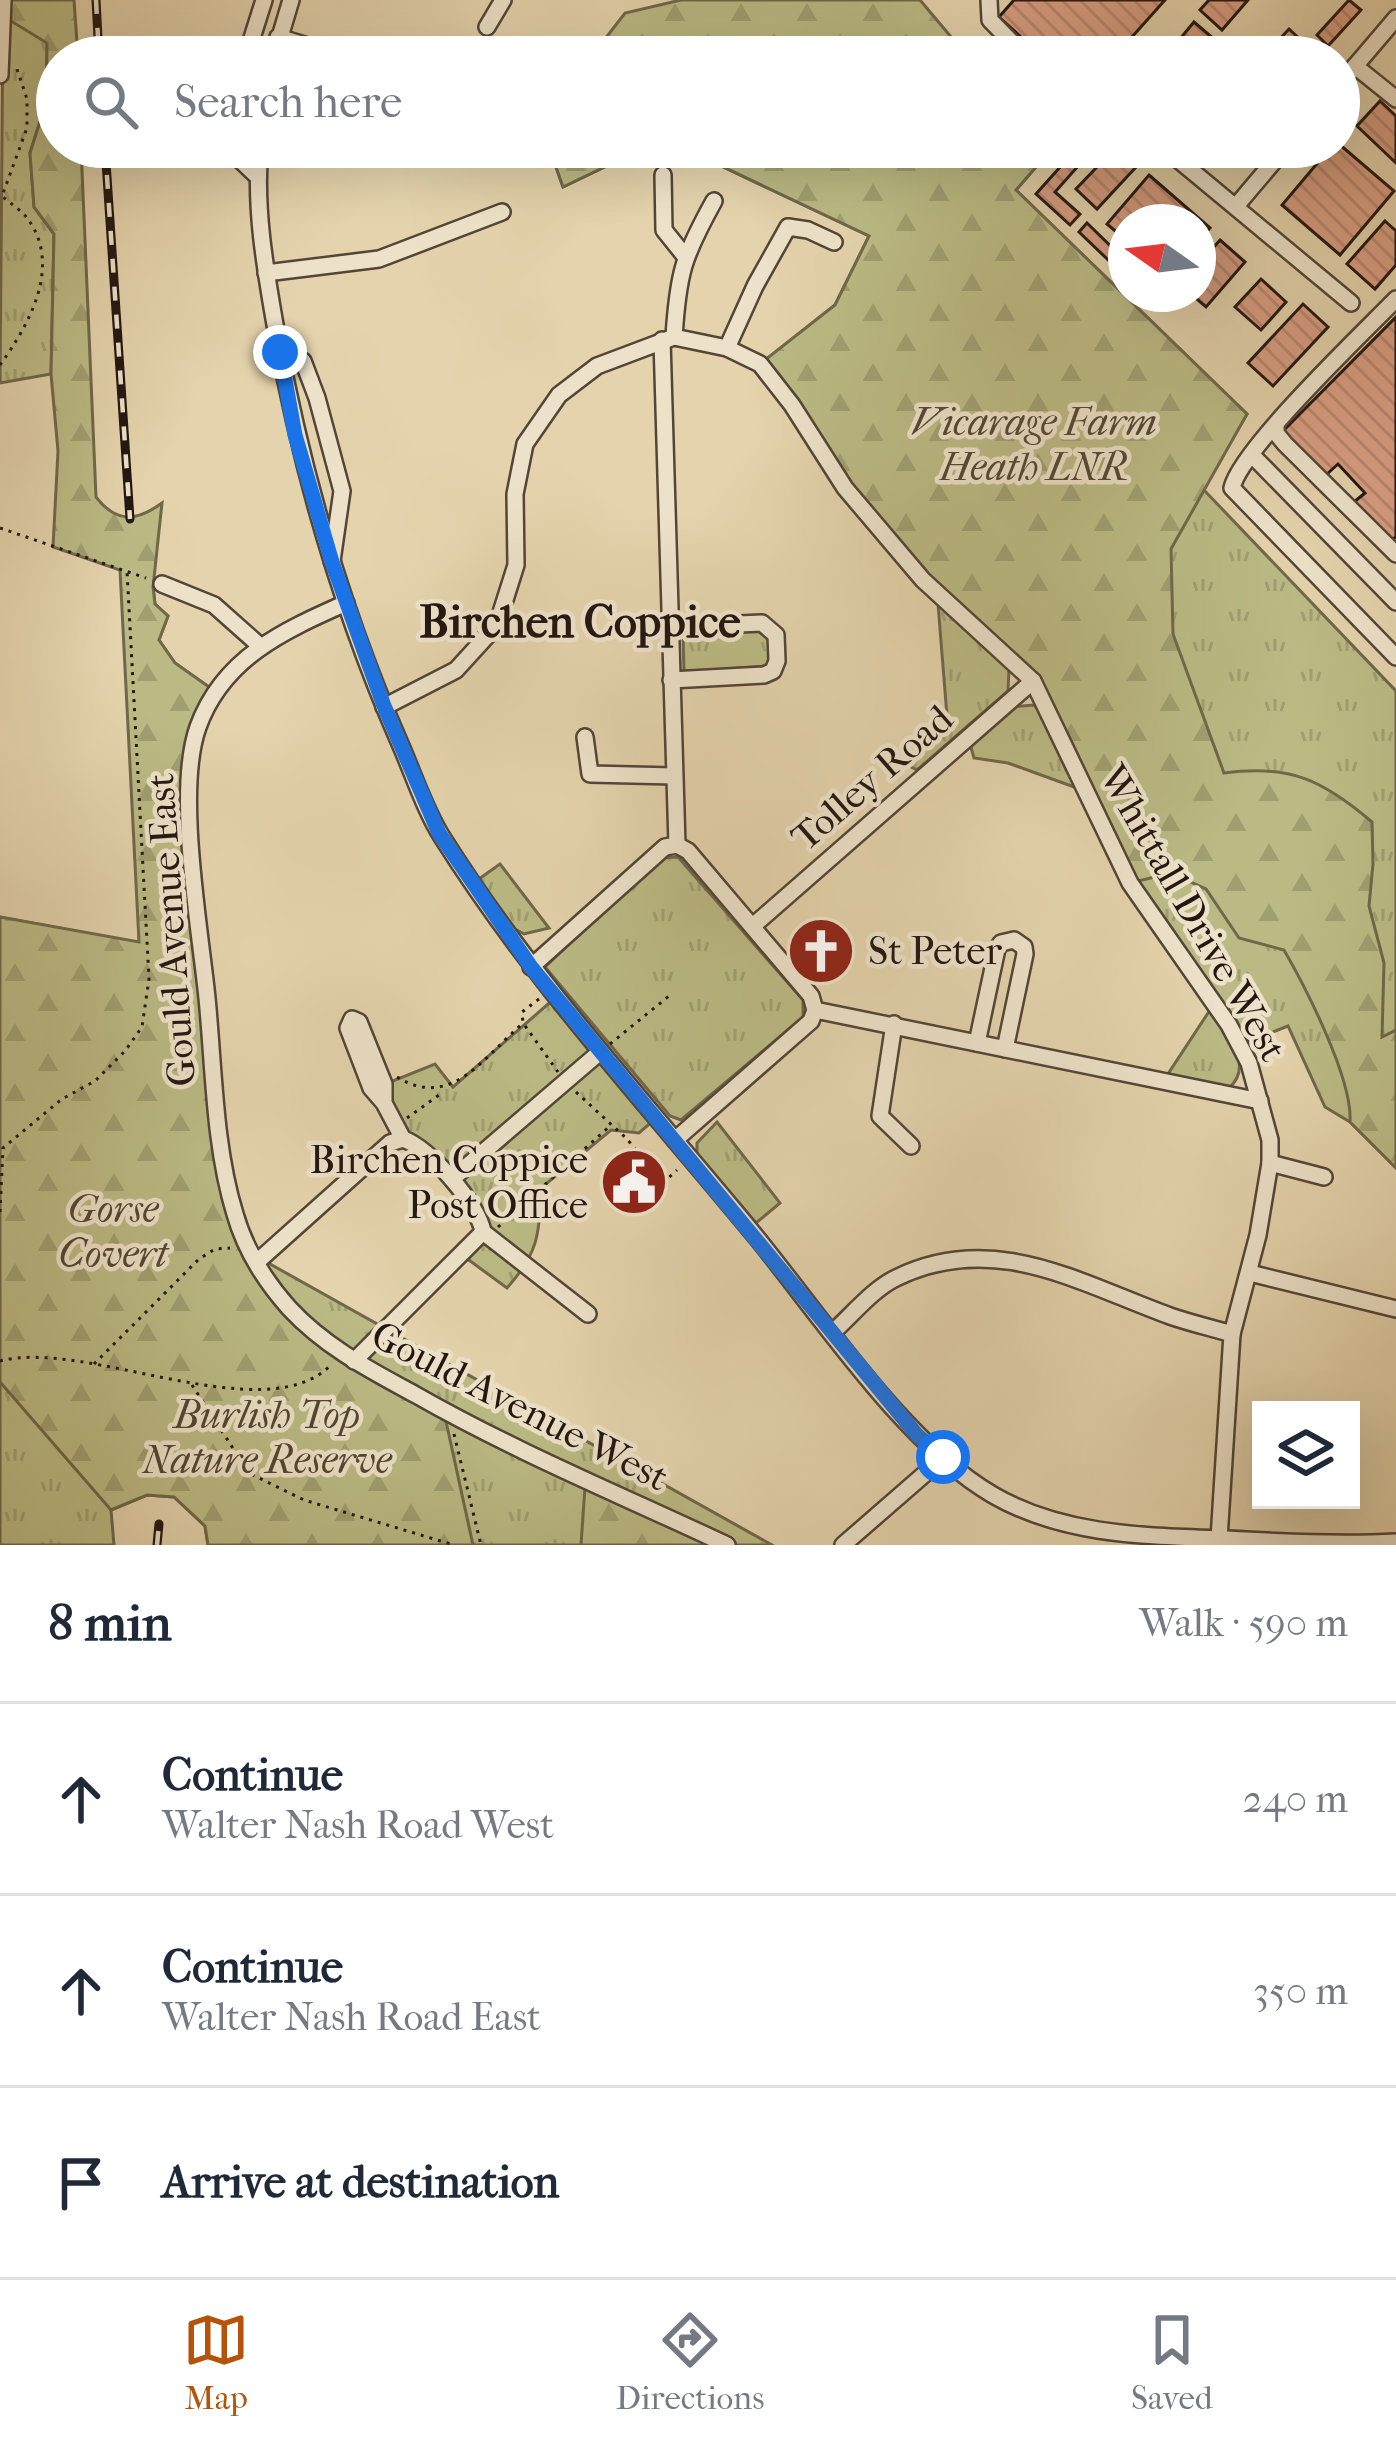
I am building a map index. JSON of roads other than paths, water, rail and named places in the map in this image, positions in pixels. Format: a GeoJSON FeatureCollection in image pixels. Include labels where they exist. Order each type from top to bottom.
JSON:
{"type":"FeatureCollection","features":[{"type":"Feature","properties":{"kind":"street"},"geometry":{"type":"LineString","coordinates":[[0,75],[3,0]]}},
{"type":"Feature","properties":{"kind":"street"},"geometry":{"type":"LineString","coordinates":[[253,36],[264,0]]}},
{"type":"Feature","properties":{"kind":"street"},"geometry":{"type":"LineString","coordinates":[[278,36],[291,0]]}},
{"type":"Feature","properties":{"kind":"street"},"geometry":{"type":"LineString","coordinates":[[487,27],[503,0]]}},
{"type":"Feature","properties":{"kind":"street"},"geometry":{"type":"LineString","coordinates":[[989,0],[990,20],[1006,36]]}},
{"type":"Feature","properties":{"kind":"street"},"geometry":{"type":"LineString","coordinates":[[1360,60],[1396,18]]}},
{"type":"Feature","properties":{"kind":"street"},"geometry":{"type":"LineString","coordinates":[[1360,70],[1396,98]]}},
{"type":"Feature","properties":{"kind":"street"},"geometry":{"type":"LineString","coordinates":[[249,168],[257,176]]}},
{"type":"Feature","properties":{"kind":"street"},"geometry":{"type":"LineString","coordinates":[[258,168],[266,273],[295,435],[346,603],[439,833],[531,967],[917,1435],[992,1494],[1083,1537],[1396,1542]]}},
{"type":"Feature","properties":{"kind":"street"},"geometry":{"type":"LineString","coordinates":[[1190,168],[1352,303]]}},
{"type":"Feature","properties":{"kind":"street"},"geometry":{"type":"LineString","coordinates":[[1237,205],[1268,168]]}},
{"type":"Feature","properties":{"kind":"street"},"geometry":{"type":"LineString","coordinates":[[663,175],[664,230],[685,255]]}},
{"type":"Feature","properties":{"kind":"street"},"geometry":{"type":"LineString","coordinates":[[677,845],[669,627],[668,339],[685,255],[714,201]]}},
{"type":"Feature","properties":{"kind":"street"},"geometry":{"type":"LineString","coordinates":[[266,273],[379,259],[502,212]]}},
{"type":"Feature","properties":{"kind":"street"},"geometry":{"type":"LineString","coordinates":[[727,348],[788,227],[834,242]]}},
{"type":"Feature","properties":{"kind":"street"},"geometry":{"type":"LineString","coordinates":[[1396,299],[1276,424],[1234,478],[1232,488],[1396,657]]}},
{"type":"Feature","properties":{"kind":"street"},"geometry":{"type":"LineString","coordinates":[[384,706],[456,670],[497,625],[516,566],[515,494],[525,444],[559,395],[597,365],[668,339],[727,348],[760,364],[792,404],[845,488],[923,580],[1033,681]]}},
{"type":"Feature","properties":{"kind":"street"},"geometry":{"type":"LineString","coordinates":[[280,352],[303,361],[342,491],[332,562]]}},
{"type":"Feature","properties":{"kind":"street"},"geometry":{"type":"LineString","coordinates":[[1276,424],[1276,433],[1285,444],[1396,554]]}},
{"type":"Feature","properties":{"kind":"street"},"geometry":{"type":"LineString","coordinates":[[1252,454],[1396,602]]}},
{"type":"Feature","properties":{"kind":"street"},"geometry":{"type":"LineString","coordinates":[[162,584],[214,605],[259,645]]}},
{"type":"Feature","properties":{"kind":"street","name":"Gould Avenue East"},"geometry":{"type":"LineString","coordinates":[[292,1311],[253,1257],[234,1212],[222,1154],[188,788],[194,742],[207,707],[236,668],[259,645],[346,603]]}},
{"type":"Feature","properties":{"kind":"street"},"geometry":{"type":"LineString","coordinates":[[669,627],[762,623],[776,634],[778,647],[772,671],[764,675],[671,680]]}},
{"type":"Feature","properties":{"kind":"street","name":"Tolley Road"},"geometry":{"type":"LineString","coordinates":[[754,925],[1033,681]]}},
{"type":"Feature","properties":{"kind":"street","name":"Whittall Drive West"},"geometry":{"type":"LineString","coordinates":[[1033,681],[1130,883],[1250,1063],[1270,1140],[1250,1273],[1232,1334],[1219,1539]]}},
{"type":"Feature","properties":{"kind":"street"},"geometry":{"type":"LineString","coordinates":[[585,737],[590,774],[674,776]]}},
{"type":"Feature","properties":{"kind":"street"},"geometry":{"type":"LineString","coordinates":[[531,967],[665,847],[688,850],[754,925],[811,996],[815,1010],[811,1021],[675,1140]]}},
{"type":"Feature","properties":{"kind":"street"},"geometry":{"type":"LineString","coordinates":[[977,1043],[997,949],[1006,940],[1014,940],[1025,954],[1005,1049]]}},
{"type":"Feature","properties":{"kind":"street"},"geometry":{"type":"LineString","coordinates":[[815,1010],[1260,1101]]}},
{"type":"Feature","properties":{"kind":"street"},"geometry":{"type":"LineString","coordinates":[[384,1103],[385,1084],[359,1022],[352,1019],[348,1028],[370,1088],[384,1103],[403,1139]]}},
{"type":"Feature","properties":{"kind":"street"},"geometry":{"type":"LineString","coordinates":[[894,1024],[880,1116],[911,1146]]}},
{"type":"Feature","properties":{"kind":"street"},"geometry":{"type":"LineString","coordinates":[[452,1179],[600,1052]]}},
{"type":"Feature","properties":{"kind":"street"},"geometry":{"type":"LineString","coordinates":[[253,1257],[391,1143],[403,1139],[414,1142],[452,1179],[481,1220],[485,1234],[589,1314]]}},
{"type":"Feature","properties":{"kind":"street"},"geometry":{"type":"LineString","coordinates":[[1270,1163],[1324,1177]]}},
{"type":"Feature","properties":{"kind":"street"},"geometry":{"type":"LineString","coordinates":[[348,1357],[485,1234]]}},
{"type":"Feature","properties":{"kind":"street"},"geometry":{"type":"LineString","coordinates":[[833,1332],[892,1279],[942,1262],[1006,1258],[1066,1274],[1173,1317],[1232,1334]]}},
{"type":"Feature","properties":{"kind":"street"},"geometry":{"type":"LineString","coordinates":[[1250,1273],[1396,1309]]}},
{"type":"Feature","properties":{"kind":"street","name":"Gould Avenue West"},"geometry":{"type":"LineString","coordinates":[[292,1311],[348,1357],[450,1414],[727,1545]]}},
{"type":"Feature","properties":{"kind":"street"},"geometry":{"type":"LineString","coordinates":[[843,1545],[943,1457]]}},
{"type":"Feature","properties":{"kind":"railway"},"geometry":{"type":"LineString","coordinates":[[96,0],[98,36]]}},
{"type":"Feature","properties":{"kind":"railway"},"geometry":{"type":"LineString","coordinates":[[106,168],[130,519]]}},
{"type":"Feature","properties":{"kind":"railway"},"geometry":{"type":"LineString","coordinates":[[157,1545],[159,1524]]}},
{"type":"Feature","properties":{"kind":"place","name":"St Peter"},"geometry":{"type":"Point","coordinates":[821,951]}},
{"type":"Feature","properties":{"kind":"place","name":"Birchen Coppice Post Office"},"geometry":{"type":"Point","coordinates":[634,1182]}},
{"type":"Feature","properties":{"kind":"district","name":"Birchen Coppice"},"geometry":{"type":"Point","coordinates":[580,622]}},
{"type":"Feature","properties":{"kind":"park label","name":"Vicarage Farm Heath LNR"},"geometry":{"type":"Point","coordinates":[1034,444]}},
{"type":"Feature","properties":{"kind":"park label","name":"Gorse Covert"},"geometry":{"type":"Point","coordinates":[113,1232]}},
{"type":"Feature","properties":{"kind":"park label","name":"Burlish Top Nature Reserve"},"geometry":{"type":"Point","coordinates":[267,1438]}}]}
